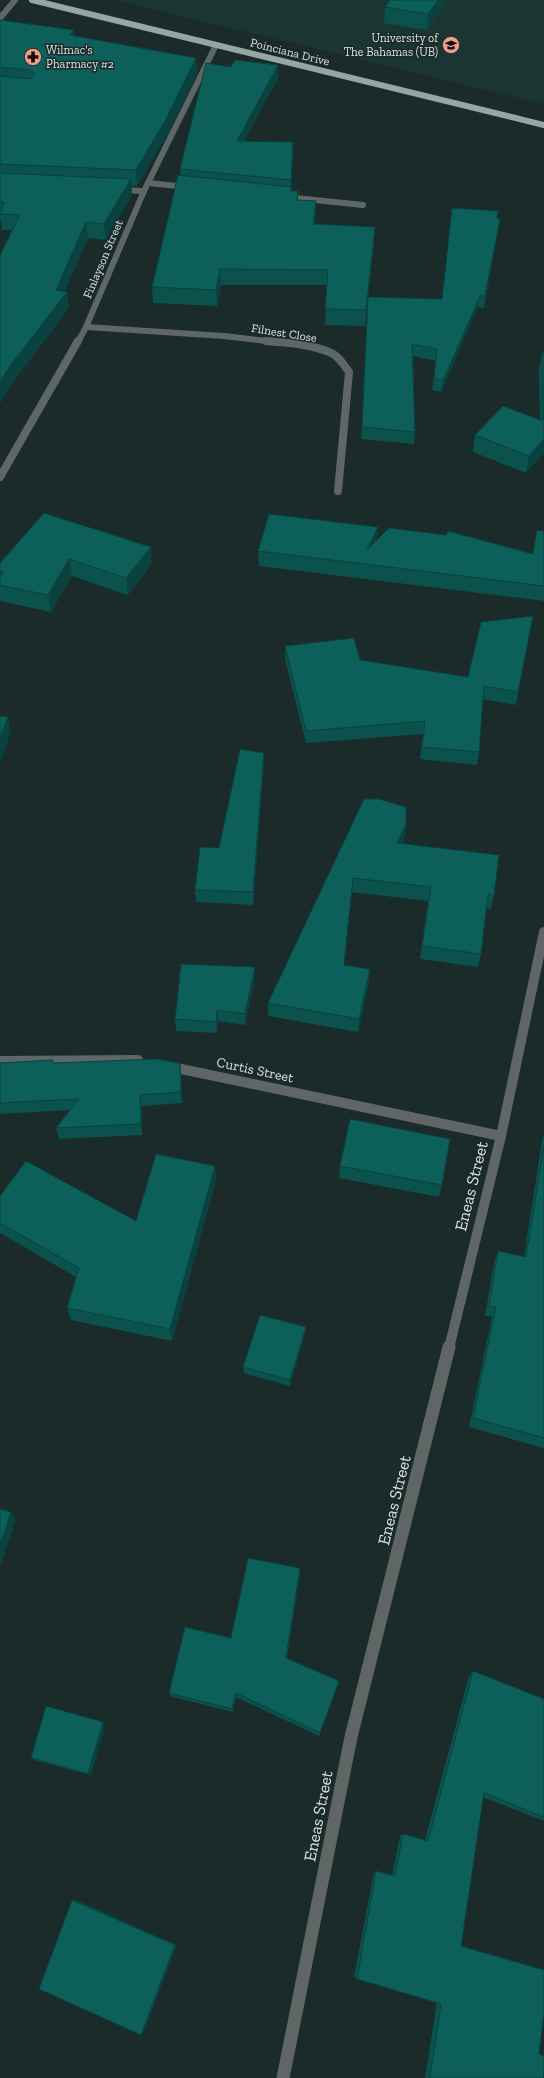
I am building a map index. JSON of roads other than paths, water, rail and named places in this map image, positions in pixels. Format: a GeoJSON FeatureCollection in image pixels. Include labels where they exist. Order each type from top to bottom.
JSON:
{"type":"FeatureCollection","features":[{"type":"Feature","properties":{"kind":"main road","name":"Poinciana Drive"},"geometry":{"type":"LineString","coordinates":[[32,0],[544,125]]}},
{"type":"Feature","properties":{"kind":"street"},"geometry":{"type":"LineString","coordinates":[[0,18],[15,0]]}},
{"type":"Feature","properties":{"kind":"street","name":"Finlayson Street"},"geometry":{"type":"LineString","coordinates":[[0,477],[86,327],[144,191],[216,45]]}},
{"type":"Feature","properties":{"kind":"street"},"geometry":{"type":"LineString","coordinates":[[148,183],[194,188]]}},
{"type":"Feature","properties":{"kind":"street"},"geometry":{"type":"LineString","coordinates":[[114,190],[144,191]]}},
{"type":"Feature","properties":{"kind":"street"},"geometry":{"type":"LineString","coordinates":[[279,196],[363,206]]}},
{"type":"Feature","properties":{"kind":"street","name":"Filnest Close"},"geometry":{"type":"LineString","coordinates":[[86,327],[224,336],[288,343],[330,352],[341,361],[349,372],[338,491]]}},
{"type":"Feature","properties":{"kind":"street","name":"Eneas Street"},"geometry":{"type":"LineString","coordinates":[[283,2078],[350,1737],[427,1439],[501,1136],[544,932]]}},
{"type":"Feature","properties":{"kind":"street","name":"Curtis Street"},"geometry":{"type":"LineString","coordinates":[[0,1061],[142,1060],[501,1136]]}},
{"type":"Feature","properties":{"kind":"place","name":"University of The Bahamas (UB)"},"geometry":{"type":"Point","coordinates":[451,45]}},
{"type":"Feature","properties":{"kind":"place","name":"Wilmac's Pharmacy #2"},"geometry":{"type":"Point","coordinates":[33,57]}}]}
